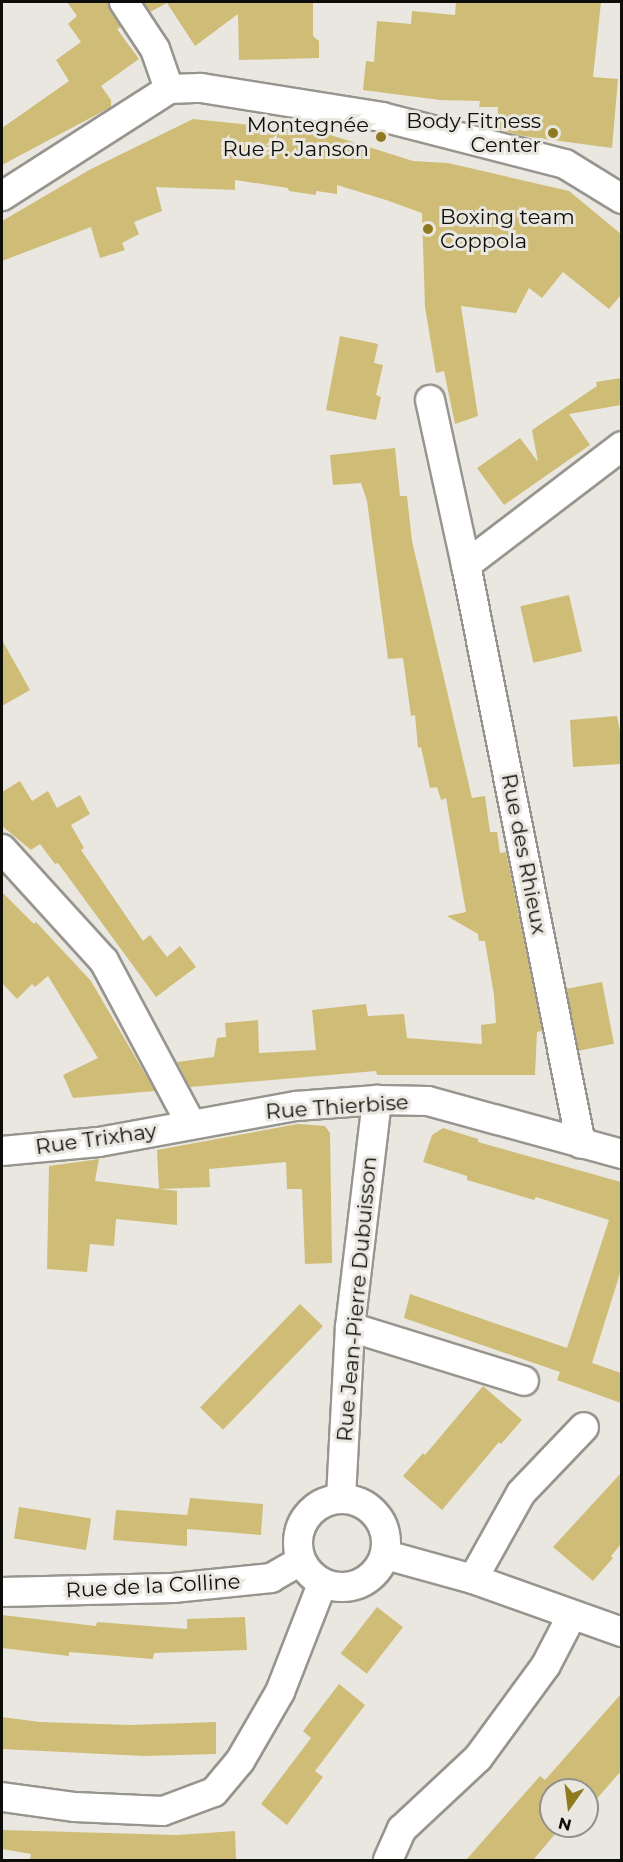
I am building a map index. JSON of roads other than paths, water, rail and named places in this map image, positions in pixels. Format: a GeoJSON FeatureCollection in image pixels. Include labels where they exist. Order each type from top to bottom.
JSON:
{"type":"FeatureCollection","features":[{"type":"Feature","properties":{"kind":"street"},"geometry":{"type":"LineString","coordinates":[[124,2],[155,49],[170,89]]}},
{"type":"Feature","properties":{"kind":"street"},"geometry":{"type":"LineString","coordinates":[[2,196],[170,89],[201,88],[382,117],[565,164],[621,199]]}},
{"type":"Feature","properties":{"kind":"street","name":"Rue des Rhieux"},"geometry":{"type":"LineString","coordinates":[[430,400],[466,565],[581,1144]]}},
{"type":"Feature","properties":{"kind":"street"},"geometry":{"type":"LineString","coordinates":[[466,565],[621,446]]}},
{"type":"Feature","properties":{"kind":"street"},"geometry":{"type":"LineString","coordinates":[[2,849],[104,961],[191,1124]]}},
{"type":"Feature","properties":{"kind":"street","name":"Rue Thierbise"},"geometry":{"type":"LineString","coordinates":[[191,1124],[296,1106],[377,1100],[428,1101],[621,1154]]}},
{"type":"Feature","properties":{"kind":"street","name":"Rue Jean-Pierre Dubuisson"},"geometry":{"type":"LineString","coordinates":[[341,1498],[350,1327],[377,1100]]}},
{"type":"Feature","properties":{"kind":"street","name":"Rue Trixhay"},"geometry":{"type":"LineString","coordinates":[[2,1151],[99,1142],[191,1124]]}},
{"type":"Feature","properties":{"kind":"street"},"geometry":{"type":"LineString","coordinates":[[350,1327],[524,1381]]}},
{"type":"Feature","properties":{"kind":"street"},"geometry":{"type":"LineString","coordinates":[[473,1579],[521,1493],[584,1427]]}},
{"type":"Feature","properties":{"kind":"street"},"geometry":{"type":"LineString","coordinates":[[341,1498],[367,1506],[385,1527],[386,1555],[372,1577],[364,1581],[348,1588],[322,1584],[309,1574],[301,1561],[298,1533],[314,1508],[341,1498]]}},
{"type":"Feature","properties":{"kind":"street"},"geometry":{"type":"LineString","coordinates":[[386,1555],[473,1579],[621,1632]]}},
{"type":"Feature","properties":{"kind":"street","name":"Rue de la Colline"},"geometry":{"type":"LineString","coordinates":[[2,1592],[173,1588],[260,1580],[271,1578],[301,1561]]}},
{"type":"Feature","properties":{"kind":"street"},"geometry":{"type":"LineString","coordinates":[[2,1797],[75,1807],[163,1811],[214,1792],[240,1761],[280,1692],[322,1584]]}},
{"type":"Feature","properties":{"kind":"street"},"geometry":{"type":"LineString","coordinates":[[388,1860],[402,1829],[478,1758],[546,1665],[572,1615]]}},
{"type":"Feature","properties":{"kind":"place","name":"Body Fitness Center"},"geometry":{"type":"Point","coordinates":[553,133]}},
{"type":"Feature","properties":{"kind":"place","name":"Montegnée Rue P. Janson"},"geometry":{"type":"Point","coordinates":[381,137]}},
{"type":"Feature","properties":{"kind":"place","name":"Boxing team Coppola"},"geometry":{"type":"Point","coordinates":[428,229]}}]}
